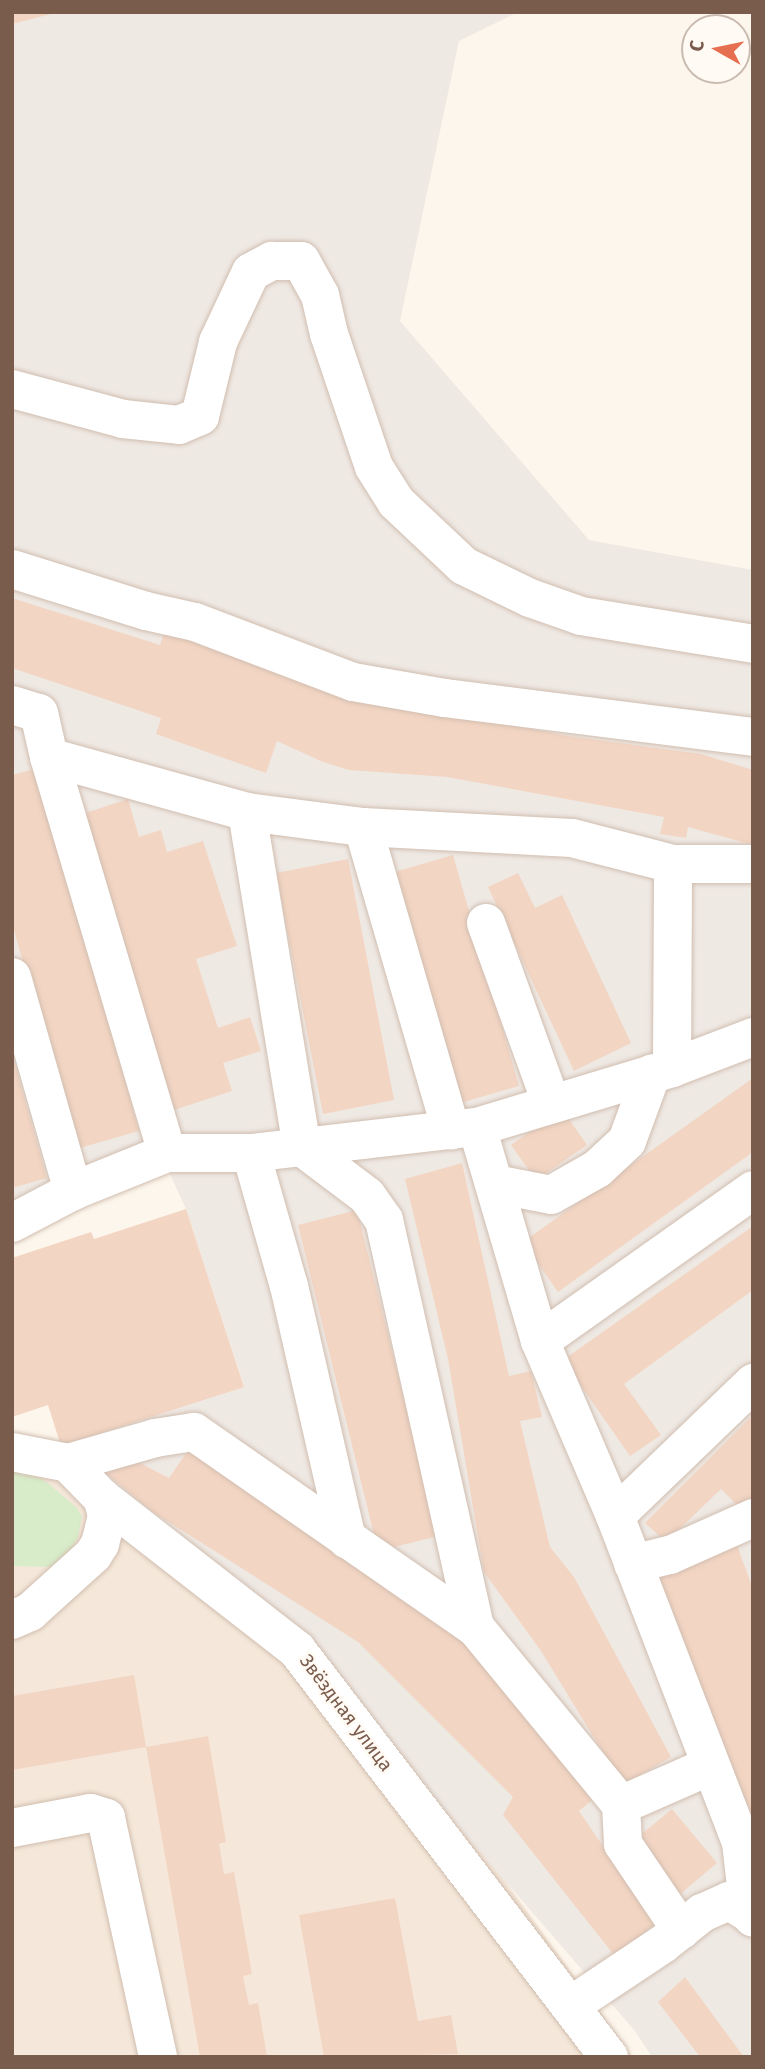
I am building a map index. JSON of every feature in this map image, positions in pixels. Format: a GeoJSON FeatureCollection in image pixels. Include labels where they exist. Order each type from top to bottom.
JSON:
{"type":"FeatureCollection","features":[{"type":"Feature","properties":{"kind":"street"},"geometry":{"type":"LineString","coordinates":[[12,389],[122,419],[178,425],[200,416],[218,342],[251,272],[272,261],[301,261],[320,295],[329,334],[374,467],[396,502],[464,566],[530,598],[581,616],[753,644]]}},
{"type":"Feature","properties":{"kind":"street"},"geometry":{"type":"LineString","coordinates":[[12,569],[146,611],[195,622],[353,682],[444,698],[753,737]]}},
{"type":"Feature","properties":{"kind":"street"},"geometry":{"type":"LineString","coordinates":[[12,705],[39,713],[49,757],[167,1153]]}},
{"type":"Feature","properties":{"kind":"street"},"geometry":{"type":"LineString","coordinates":[[49,757],[247,812],[363,827],[572,838],[673,864],[753,864]]}},
{"type":"Feature","properties":{"kind":"street"},"geometry":{"type":"LineString","coordinates":[[247,812],[302,1147],[367,1196],[384,1220],[475,1627]]}},
{"type":"Feature","properties":{"kind":"street"},"geometry":{"type":"LineString","coordinates":[[363,827],[464,1128],[495,1184],[540,1341],[615,1516],[710,1766],[747,1840],[751,1915]]}},
{"type":"Feature","properties":{"kind":"street"},"geometry":{"type":"LineString","coordinates":[[495,1184],[551,1195],[597,1169],[627,1141],[662,1071],[673,864]]}},
{"type":"Feature","properties":{"kind":"street"},"geometry":{"type":"LineString","coordinates":[[486,923],[551,1103]]}},
{"type":"Feature","properties":{"kind":"street"},"geometry":{"type":"LineString","coordinates":[[12,977],[73,1191]]}},
{"type":"Feature","properties":{"kind":"street"},"geometry":{"type":"LineString","coordinates":[[12,1223],[73,1191],[167,1153],[251,1153],[464,1128],[662,1071],[753,1037]]}},
{"type":"Feature","properties":{"kind":"street"},"geometry":{"type":"LineString","coordinates":[[251,1153],[289,1286],[348,1539]]}},
{"type":"Feature","properties":{"kind":"street"},"geometry":{"type":"LineString","coordinates":[[540,1341],[753,1190]]}},
{"type":"Feature","properties":{"kind":"street"},"geometry":{"type":"LineString","coordinates":[[615,1516],[753,1383]]}},
{"type":"Feature","properties":{"kind":"street"},"geometry":{"type":"LineString","coordinates":[[12,1452],[68,1463],[155,1438],[194,1432],[475,1627],[621,1805],[623,1844],[681,1930]]}},
{"type":"Feature","properties":{"kind":"street","name":"Звёздная улица"},"geometry":{"type":"LineString","coordinates":[[68,1463],[102,1498],[297,1650],[606,2056]]}},
{"type":"Feature","properties":{"kind":"street"},"geometry":{"type":"LineString","coordinates":[[12,1620],[30,1612],[93,1555],[100,1544],[107,1515],[102,1498]]}},
{"type":"Feature","properties":{"kind":"street"},"geometry":{"type":"LineString","coordinates":[[633,1564],[750,1531]]}},
{"type":"Feature","properties":{"kind":"street"},"geometry":{"type":"LineString","coordinates":[[621,1805],[710,1766]]}},
{"type":"Feature","properties":{"kind":"street"},"geometry":{"type":"LineString","coordinates":[[12,1828],[91,1813],[106,1818],[158,2057]]}},
{"type":"Feature","properties":{"kind":"street"},"geometry":{"type":"LineString","coordinates":[[570,2006],[702,1913],[729,1902],[751,1915]]}},
{"type":"Feature","properties":{"kind":"shaded area"},"geometry":{"type":"Polygon","coordinates":[[[12,12],[518,12],[459,41],[400,321],[589,540],[753,570],[753,2057],[652,2057],[635,2031],[415,1777],[61,1446],[244,1386],[186,1209],[156,1143],[12,1208],[12,12]]]}},
{"type":"Feature","properties":{"kind":"shaded area"},"geometry":{"type":"Polygon","coordinates":[[[12,1452],[108,1511],[372,1698],[633,2057],[12,2057],[12,1452]]]}},
{"type":"Feature","properties":{"kind":"green space"},"geometry":{"type":"Polygon","coordinates":[[[12,1463],[48,1483],[77,1508],[82,1517],[78,1537],[70,1554],[52,1567],[12,1566],[12,1463]]]}},
{"type":"Feature","properties":{"kind":"building"},"geometry":{"type":"Polygon","coordinates":[[[12,12],[54,12],[55,13],[12,24],[12,12]]]}},
{"type":"Feature","properties":{"kind":"building"},"geometry":{"type":"Polygon","coordinates":[[[12,598],[160,645],[165,631],[466,717],[568,736],[701,754],[753,770],[753,845],[688,827],[686,838],[660,834],[664,817],[447,777],[349,770],[323,762],[277,741],[266,773],[156,734],[161,718],[12,668],[12,598]]]}},
{"type":"Feature","properties":{"kind":"building"},"geometry":{"type":"Polygon","coordinates":[[[38,768],[139,1131],[76,1149],[12,923],[12,775],[38,768]]]}},
{"type":"Feature","properties":{"kind":"building"},"geometry":{"type":"Polygon","coordinates":[[[128,799],[139,837],[161,830],[167,852],[203,841],[237,946],[196,959],[218,1028],[250,1017],[261,1051],[223,1063],[232,1091],[171,1111],[79,815],[128,799]]]}},
{"type":"Feature","properties":{"kind":"building"},"geometry":{"type":"Polygon","coordinates":[[[453,855],[519,1086],[457,1104],[391,873],[453,855]]]}},
{"type":"Feature","properties":{"kind":"building"},"geometry":{"type":"Polygon","coordinates":[[[348,859],[394,1100],[323,1114],[276,873],[348,859]]]}},
{"type":"Feature","properties":{"kind":"building"},"geometry":{"type":"Polygon","coordinates":[[[518,873],[535,908],[562,895],[631,1043],[574,1071],[488,887],[518,873]]]}},
{"type":"Feature","properties":{"kind":"building"},"geometry":{"type":"Polygon","coordinates":[[[12,1058],[47,1178],[12,1188],[12,1058]]]}},
{"type":"Feature","properties":{"kind":"building"},"geometry":{"type":"Polygon","coordinates":[[[753,1078],[753,1152],[558,1292],[523,1242],[753,1078]]]}},
{"type":"Feature","properties":{"kind":"building"},"geometry":{"type":"Polygon","coordinates":[[[562,1109],[587,1145],[536,1180],[511,1145],[562,1109]]]}},
{"type":"Feature","properties":{"kind":"building"},"geometry":{"type":"Polygon","coordinates":[[[462,1163],[509,1376],[531,1371],[542,1417],[520,1421],[550,1547],[574,1577],[671,1757],[623,1785],[541,1651],[484,1572],[448,1359],[405,1179],[462,1163]]]}},
{"type":"Feature","properties":{"kind":"building"},"geometry":{"type":"Polygon","coordinates":[[[186,1209],[244,1387],[61,1446],[48,1405],[12,1417],[12,1258],[91,1232],[94,1239],[186,1209]]]}},
{"type":"Feature","properties":{"kind":"building"},"geometry":{"type":"Polygon","coordinates":[[[357,1210],[438,1536],[378,1551],[298,1225],[357,1210]]]}},
{"type":"Feature","properties":{"kind":"building"},"geometry":{"type":"Polygon","coordinates":[[[753,1226],[753,1290],[624,1384],[661,1435],[630,1456],[563,1360],[753,1226]]]}},
{"type":"Feature","properties":{"kind":"building"},"geometry":{"type":"Polygon","coordinates":[[[753,1415],[753,1500],[743,1511],[721,1489],[666,1542],[645,1523],[753,1415]]]}},
{"type":"Feature","properties":{"kind":"building"},"geometry":{"type":"Polygon","coordinates":[[[189,1449],[443,1616],[597,1796],[579,1811],[656,1924],[614,1955],[503,1815],[513,1797],[358,1642],[153,1512],[107,1474],[126,1456],[169,1478],[189,1449]]]}},
{"type":"Feature","properties":{"kind":"building"},"geometry":{"type":"Polygon","coordinates":[[[734,1537],[753,1589],[753,1822],[651,1568],[734,1537]]]}},
{"type":"Feature","properties":{"kind":"building"},"geometry":{"type":"Polygon","coordinates":[[[134,1675],[146,1747],[12,1770],[12,1696],[134,1675]]]}},
{"type":"Feature","properties":{"kind":"building"},"geometry":{"type":"Polygon","coordinates":[[[208,1736],[226,1842],[219,1844],[224,1874],[234,1872],[252,1974],[243,1976],[249,2005],[258,2003],[267,2057],[200,2057],[146,1747],[208,1736]]]}},
{"type":"Feature","properties":{"kind":"building"},"geometry":{"type":"Polygon","coordinates":[[[672,1809],[717,1863],[678,1896],[632,1842],[672,1809]]]}},
{"type":"Feature","properties":{"kind":"building"},"geometry":{"type":"Polygon","coordinates":[[[395,1898],[418,2021],[451,2015],[458,2054],[324,2057],[299,1915],[395,1898]]]}},
{"type":"Feature","properties":{"kind":"building"},"geometry":{"type":"Polygon","coordinates":[[[685,1977],[744,2057],[700,2057],[658,2002],[685,1977]]]}}]}
